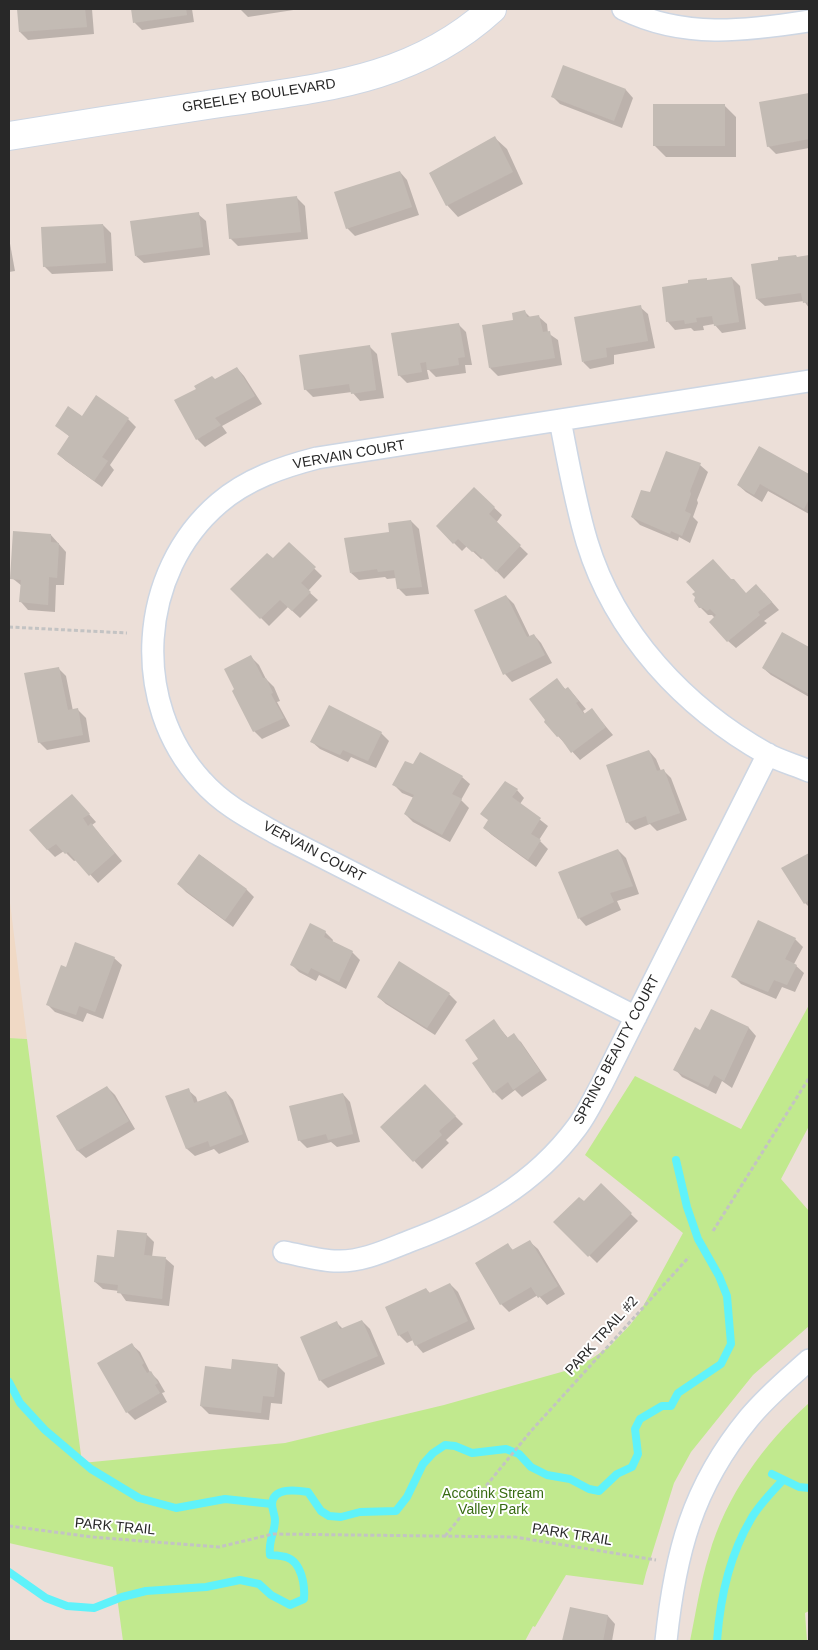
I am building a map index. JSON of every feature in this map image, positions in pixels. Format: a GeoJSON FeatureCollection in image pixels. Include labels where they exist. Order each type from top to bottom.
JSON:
{"type":"FeatureCollection","features":[{"type":"Feature","properties":{"kind":"street","name":"GREELEY BOULEVARD"},"geometry":{"type":"LineString","coordinates":[[9,136],[320,87],[374,76],[399,67],[456,38],[492,9]]}},
{"type":"Feature","properties":{"kind":"street"},"geometry":{"type":"LineString","coordinates":[[623,9],[679,28],[701,30],[732,31],[809,21]]}},
{"type":"Feature","properties":{"kind":"street","name":"VERVAIN COURT"},"geometry":{"type":"LineString","coordinates":[[636,1017],[279,835],[232,808],[202,781],[188,764],[170,733],[157,696],[153,666],[154,622],[160,592],[184,541],[200,521],[240,487],[255,478],[291,464],[317,458],[809,381]]}},
{"type":"Feature","properties":{"kind":"street"},"geometry":{"type":"LineString","coordinates":[[560,420],[588,544],[604,584],[627,627],[662,672],[703,711],[768,754],[809,771]]}},
{"type":"Feature","properties":{"kind":"street","name":"SPRING BEAUTY COURT"},"geometry":{"type":"LineString","coordinates":[[284,1252],[337,1261],[369,1257],[436,1232],[482,1210],[512,1192],[546,1164],[579,1124],[602,1084],[768,754]]}},
{"type":"Feature","properties":{"kind":"street"},"geometry":{"type":"LineString","coordinates":[[666,1641],[677,1563],[690,1520],[713,1469],[750,1416],[809,1360]]}},
{"type":"Feature","properties":{"kind":"path"},"geometry":{"type":"LineString","coordinates":[[9,627],[127,633]]}},
{"type":"Feature","properties":{"kind":"path"},"geometry":{"type":"LineString","coordinates":[[712,1231],[809,1078]]}},
{"type":"Feature","properties":{"kind":"path","name":"PARK TRAIL #2"},"geometry":{"type":"LineString","coordinates":[[445,1537],[531,1431],[689,1257]]}},
{"type":"Feature","properties":{"kind":"path","name":"PARK TRAIL"},"geometry":{"type":"LineString","coordinates":[[9,1526],[92,1537],[219,1548],[272,1534],[515,1537],[677,1563]]}},
{"type":"Feature","properties":{"kind":"shaded area"},"geometry":{"type":"Polygon","coordinates":[[[9,895],[27,1039],[9,1038],[9,895]]]}},
{"type":"Feature","properties":{"kind":"green space","name":"Accotink Stream Valley Park"},"geometry":{"type":"Polygon","coordinates":[[[809,1005],[809,1126],[781,1179],[809,1211],[809,1326],[753,1375],[691,1452],[674,1483],[643,1585],[566,1575],[525,1641],[123,1641],[113,1567],[9,1543],[9,1038],[27,1039],[82,1463],[285,1443],[444,1405],[572,1369],[591,1359],[609,1347],[640,1312],[683,1233],[585,1155],[635,1076],[741,1129],[809,1005]]]}},
{"type":"Feature","properties":{"kind":"green space"},"geometry":{"type":"Polygon","coordinates":[[[809,1403],[809,1611],[805,1613],[807,1641],[690,1641],[706,1566],[716,1533],[725,1512],[736,1491],[762,1453],[809,1403]]]}},
{"type":"Feature","properties":{"kind":"building"},"geometry":{"type":"Polygon","coordinates":[[[17,9],[85,9],[87,27],[19,32],[17,9]]]}},
{"type":"Feature","properties":{"kind":"building"},"geometry":{"type":"Polygon","coordinates":[[[131,9],[186,9],[187,15],[133,23],[131,9]]]}},
{"type":"Feature","properties":{"kind":"building"},"geometry":{"type":"Polygon","coordinates":[[[563,65],[626,89],[614,121],[551,97],[563,65]]]}},
{"type":"Feature","properties":{"kind":"building"},"geometry":{"type":"Polygon","coordinates":[[[809,93],[809,139],[767,147],[759,102],[809,93]]]}},
{"type":"Feature","properties":{"kind":"building"},"geometry":{"type":"Polygon","coordinates":[[[653,104],[725,104],[725,146],[653,146],[653,104]]]}},
{"type":"Feature","properties":{"kind":"building"},"geometry":{"type":"Polygon","coordinates":[[[495,136],[513,172],[446,206],[429,173],[495,136]]]}},
{"type":"Feature","properties":{"kind":"building"},"geometry":{"type":"Polygon","coordinates":[[[400,171],[412,207],[346,229],[334,192],[400,171]]]}},
{"type":"Feature","properties":{"kind":"building"},"geometry":{"type":"Polygon","coordinates":[[[297,196],[301,232],[229,239],[226,204],[297,196]]]}},
{"type":"Feature","properties":{"kind":"building"},"geometry":{"type":"Polygon","coordinates":[[[199,212],[203,247],[135,256],[130,221],[199,212]]]}},
{"type":"Feature","properties":{"kind":"building"},"geometry":{"type":"Polygon","coordinates":[[[103,224],[106,263],[43,267],[41,227],[103,224]]]}},
{"type":"Feature","properties":{"kind":"building"},"geometry":{"type":"Polygon","coordinates":[[[796,255],[797,257],[809,255],[809,302],[803,303],[801,293],[756,299],[751,264],[778,260],[778,257],[796,255]]]}},
{"type":"Feature","properties":{"kind":"building"},"geometry":{"type":"Polygon","coordinates":[[[732,277],[739,322],[714,326],[712,316],[696,318],[697,322],[685,324],[684,320],[666,322],[662,287],[688,283],[688,280],[732,277]]]}},
{"type":"Feature","properties":{"kind":"building"},"geometry":{"type":"Polygon","coordinates":[[[641,305],[648,341],[606,348],[607,357],[582,362],[574,317],[641,305]]]}},
{"type":"Feature","properties":{"kind":"building"},"geometry":{"type":"Polygon","coordinates":[[[525,310],[527,317],[539,315],[543,332],[550,331],[555,358],[489,368],[482,325],[513,320],[512,313],[525,310]]]}},
{"type":"Feature","properties":{"kind":"building"},"geometry":{"type":"Polygon","coordinates":[[[459,323],[465,357],[458,358],[459,365],[427,370],[426,362],[420,363],[422,372],[398,376],[391,333],[459,323]]]}},
{"type":"Feature","properties":{"kind":"building"},"geometry":{"type":"Polygon","coordinates":[[[370,345],[376,390],[351,394],[349,384],[304,390],[299,355],[370,345]]]}},
{"type":"Feature","properties":{"kind":"building"},"geometry":{"type":"Polygon","coordinates":[[[237,367],[255,396],[215,418],[221,425],[196,440],[174,400],[196,389],[194,386],[212,376],[215,379],[237,367]]]}},
{"type":"Feature","properties":{"kind":"building"},"geometry":{"type":"Polygon","coordinates":[[[96,395],[129,418],[102,457],[108,461],[94,481],[57,454],[69,436],[55,426],[68,406],[82,416],[96,395]]]}},
{"type":"Feature","properties":{"kind":"building"},"geometry":{"type":"Polygon","coordinates":[[[759,446],[809,474],[809,499],[804,509],[760,484],[754,495],[737,485],[759,446]]]}},
{"type":"Feature","properties":{"kind":"building"},"geometry":{"type":"Polygon","coordinates":[[[666,451],[701,463],[690,491],[691,494],[685,511],[691,514],[682,536],[671,531],[670,534],[631,517],[641,490],[650,492],[666,451]]]}},
{"type":"Feature","properties":{"kind":"building"},"geometry":{"type":"Polygon","coordinates":[[[474,487],[495,507],[489,514],[521,545],[496,572],[475,551],[472,552],[458,539],[453,544],[436,526],[474,487]]]}},
{"type":"Feature","properties":{"kind":"building"},"geometry":{"type":"Polygon","coordinates":[[[411,520],[422,587],[397,589],[394,570],[378,572],[377,569],[350,573],[344,538],[389,532],[388,523],[411,520]]]}},
{"type":"Feature","properties":{"kind":"building"},"geometry":{"type":"Polygon","coordinates":[[[13,531],[51,534],[51,542],[59,543],[57,578],[49,577],[48,605],[19,602],[21,580],[10,579],[13,531]]]}},
{"type":"Feature","properties":{"kind":"building"},"geometry":{"type":"Polygon","coordinates":[[[289,542],[316,567],[301,583],[311,592],[292,611],[280,600],[260,619],[230,589],[267,553],[273,558],[289,542]]]}},
{"type":"Feature","properties":{"kind":"building"},"geometry":{"type":"Polygon","coordinates":[[[713,559],[746,593],[756,584],[772,602],[758,612],[760,615],[727,642],[709,622],[716,615],[710,609],[707,611],[699,608],[692,594],[695,592],[686,582],[713,559]]]}},
{"type":"Feature","properties":{"kind":"building"},"geometry":{"type":"Polygon","coordinates":[[[506,595],[527,637],[534,634],[545,655],[503,675],[474,610],[506,595]]]}},
{"type":"Feature","properties":{"kind":"building"},"geometry":{"type":"Polygon","coordinates":[[[782,632],[809,647],[809,694],[762,668],[782,632]]]}},
{"type":"Feature","properties":{"kind":"building"},"geometry":{"type":"Polygon","coordinates":[[[251,655],[263,678],[266,678],[273,693],[271,694],[284,718],[253,732],[232,691],[234,689],[224,669],[251,655]]]}},
{"type":"Feature","properties":{"kind":"building"},"geometry":{"type":"Polygon","coordinates":[[[59,667],[68,710],[78,708],[83,735],[38,743],[24,673],[59,667]]]}},
{"type":"Feature","properties":{"kind":"building"},"geometry":{"type":"Polygon","coordinates":[[[557,678],[565,689],[568,687],[579,701],[576,703],[584,714],[592,708],[606,727],[571,753],[559,736],[557,737],[544,722],[545,720],[529,699],[557,678]]]}},
{"type":"Feature","properties":{"kind":"building"},"geometry":{"type":"Polygon","coordinates":[[[329,705],[382,732],[368,761],[343,750],[340,755],[310,742],[329,705]]]}},
{"type":"Feature","properties":{"kind":"building"},"geometry":{"type":"Polygon","coordinates":[[[649,750],[657,771],[664,769],[680,813],[648,824],[646,816],[626,823],[606,765],[649,750]]]}},
{"type":"Feature","properties":{"kind":"building"},"geometry":{"type":"Polygon","coordinates":[[[420,752],[463,776],[452,794],[462,799],[442,835],[404,814],[414,795],[392,785],[405,761],[413,764],[420,752]]]}},
{"type":"Feature","properties":{"kind":"building"},"geometry":{"type":"Polygon","coordinates":[[[505,781],[518,789],[512,797],[541,818],[531,834],[541,840],[528,860],[483,828],[488,820],[480,814],[505,781]]]}},
{"type":"Feature","properties":{"kind":"building"},"geometry":{"type":"Polygon","coordinates":[[[72,794],[90,814],[83,818],[88,826],[91,823],[115,853],[89,876],[68,852],[65,854],[56,844],[47,850],[29,830],[72,794]]]}},
{"type":"Feature","properties":{"kind":"building"},"geometry":{"type":"Polygon","coordinates":[[[618,849],[633,886],[610,893],[614,902],[578,919],[558,872],[618,849]]]}},
{"type":"Feature","properties":{"kind":"building"},"geometry":{"type":"Polygon","coordinates":[[[809,853],[809,900],[804,904],[781,868],[809,853]]]}},
{"type":"Feature","properties":{"kind":"building"},"geometry":{"type":"Polygon","coordinates":[[[199,854],[247,889],[225,920],[177,884],[199,854]]]}},
{"type":"Feature","properties":{"kind":"building"},"geometry":{"type":"Polygon","coordinates":[[[758,920],[796,938],[785,959],[797,965],[787,985],[774,980],[768,992],[731,977],[758,920]]]}},
{"type":"Feature","properties":{"kind":"building"},"geometry":{"type":"Polygon","coordinates":[[[310,923],[326,931],[324,937],[353,951],[339,982],[311,968],[308,974],[290,965],[310,923]]]}},
{"type":"Feature","properties":{"kind":"building"},"geometry":{"type":"Polygon","coordinates":[[[75,942],[115,957],[95,1012],[79,1006],[76,1015],[46,1005],[61,965],[66,967],[75,942]]]}},
{"type":"Feature","properties":{"kind":"building"},"geometry":{"type":"Polygon","coordinates":[[[399,961],[450,993],[427,1028],[377,997],[399,961]]]}},
{"type":"Feature","properties":{"kind":"building"},"geometry":{"type":"Polygon","coordinates":[[[711,1009],[749,1027],[724,1081],[714,1075],[708,1087],[673,1070],[695,1027],[700,1030],[711,1009]]]}},
{"type":"Feature","properties":{"kind":"building"},"geometry":{"type":"Polygon","coordinates":[[[494,1019],[507,1038],[514,1033],[540,1071],[513,1090],[508,1082],[493,1093],[472,1063],[478,1059],[465,1040],[494,1019]]]}},
{"type":"Feature","properties":{"kind":"building"},"geometry":{"type":"Polygon","coordinates":[[[425,1084],[456,1116],[439,1131],[442,1135],[413,1162],[380,1127],[425,1084]]]}},
{"type":"Feature","properties":{"kind":"building"},"geometry":{"type":"Polygon","coordinates":[[[107,1086],[129,1121],[77,1151],[56,1116],[107,1086]]]}},
{"type":"Feature","properties":{"kind":"building"},"geometry":{"type":"Polygon","coordinates":[[[189,1088],[194,1103],[226,1091],[243,1134],[210,1147],[208,1141],[186,1149],[165,1096],[189,1088]]]}},
{"type":"Feature","properties":{"kind":"building"},"geometry":{"type":"Polygon","coordinates":[[[343,1093],[353,1134],[328,1140],[326,1134],[298,1141],[289,1106],[343,1093]]]}},
{"type":"Feature","properties":{"kind":"building"},"geometry":{"type":"Polygon","coordinates":[[[601,1183],[632,1213],[588,1257],[553,1222],[579,1197],[584,1201],[601,1183]]]}},
{"type":"Feature","properties":{"kind":"building"},"geometry":{"type":"Polygon","coordinates":[[[117,1230],[147,1233],[144,1255],[166,1257],[162,1299],[117,1293],[118,1285],[94,1282],[97,1255],[114,1257],[117,1230]]]}},
{"type":"Feature","properties":{"kind":"building"},"geometry":{"type":"Polygon","coordinates":[[[530,1240],[558,1286],[538,1298],[531,1287],[500,1305],[475,1263],[508,1243],[512,1250],[530,1240]]]}},
{"type":"Feature","properties":{"kind":"building"},"geometry":{"type":"Polygon","coordinates":[[[450,1283],[468,1321],[415,1346],[408,1331],[398,1336],[385,1307],[426,1288],[429,1293],[450,1283]]]}},
{"type":"Feature","properties":{"kind":"building"},"geometry":{"type":"Polygon","coordinates":[[[362,1320],[378,1356],[319,1381],[300,1337],[337,1321],[340,1329],[362,1320]]]}},
{"type":"Feature","properties":{"kind":"building"},"geometry":{"type":"Polygon","coordinates":[[[132,1343],[144,1363],[142,1365],[147,1373],[151,1371],[158,1383],[155,1385],[160,1393],[126,1413],[97,1363],[132,1343]]]}},
{"type":"Feature","properties":{"kind":"building"},"geometry":{"type":"Polygon","coordinates":[[[232,1359],[278,1364],[274,1397],[263,1396],[261,1413],[200,1406],[205,1366],[231,1369],[232,1359]]]}},
{"type":"Feature","properties":{"kind":"building"},"geometry":{"type":"Polygon","coordinates":[[[570,1607],[608,1615],[603,1641],[562,1641],[570,1607]]]}},
{"type":"Feature","properties":{"kind":"waterway"},"geometry":{"type":"LineString","coordinates":[[9,1572],[46,1598],[67,1606],[94,1608],[122,1597],[146,1591],[206,1587],[240,1580],[259,1584],[271,1595],[290,1605],[304,1599],[304,1588],[299,1569],[296,1564],[286,1557],[270,1555],[275,1520],[272,1504],[273,1499],[281,1492],[292,1490],[308,1492],[321,1511],[329,1516],[341,1517],[360,1512],[396,1511],[407,1497],[423,1464],[433,1453],[445,1445],[455,1446],[472,1453],[506,1449],[519,1454],[531,1467],[547,1475],[570,1479],[589,1489],[599,1491],[617,1474],[632,1467],[638,1454],[635,1429],[640,1419],[662,1406],[671,1406],[678,1393],[721,1364],[731,1344],[727,1296],[719,1276],[698,1239],[687,1207],[676,1160]]}},
{"type":"Feature","properties":{"kind":"waterway"},"geometry":{"type":"LineString","coordinates":[[9,1382],[20,1403],[45,1430],[91,1469],[139,1498],[176,1508],[225,1499],[272,1504]]}},
{"type":"Feature","properties":{"kind":"waterway"},"geometry":{"type":"LineString","coordinates":[[772,1474],[799,1487],[809,1488]]}},
{"type":"Feature","properties":{"kind":"waterway"},"geometry":{"type":"LineString","coordinates":[[717,1641],[723,1594],[731,1563],[743,1533],[754,1514],[783,1480]]}}]}
